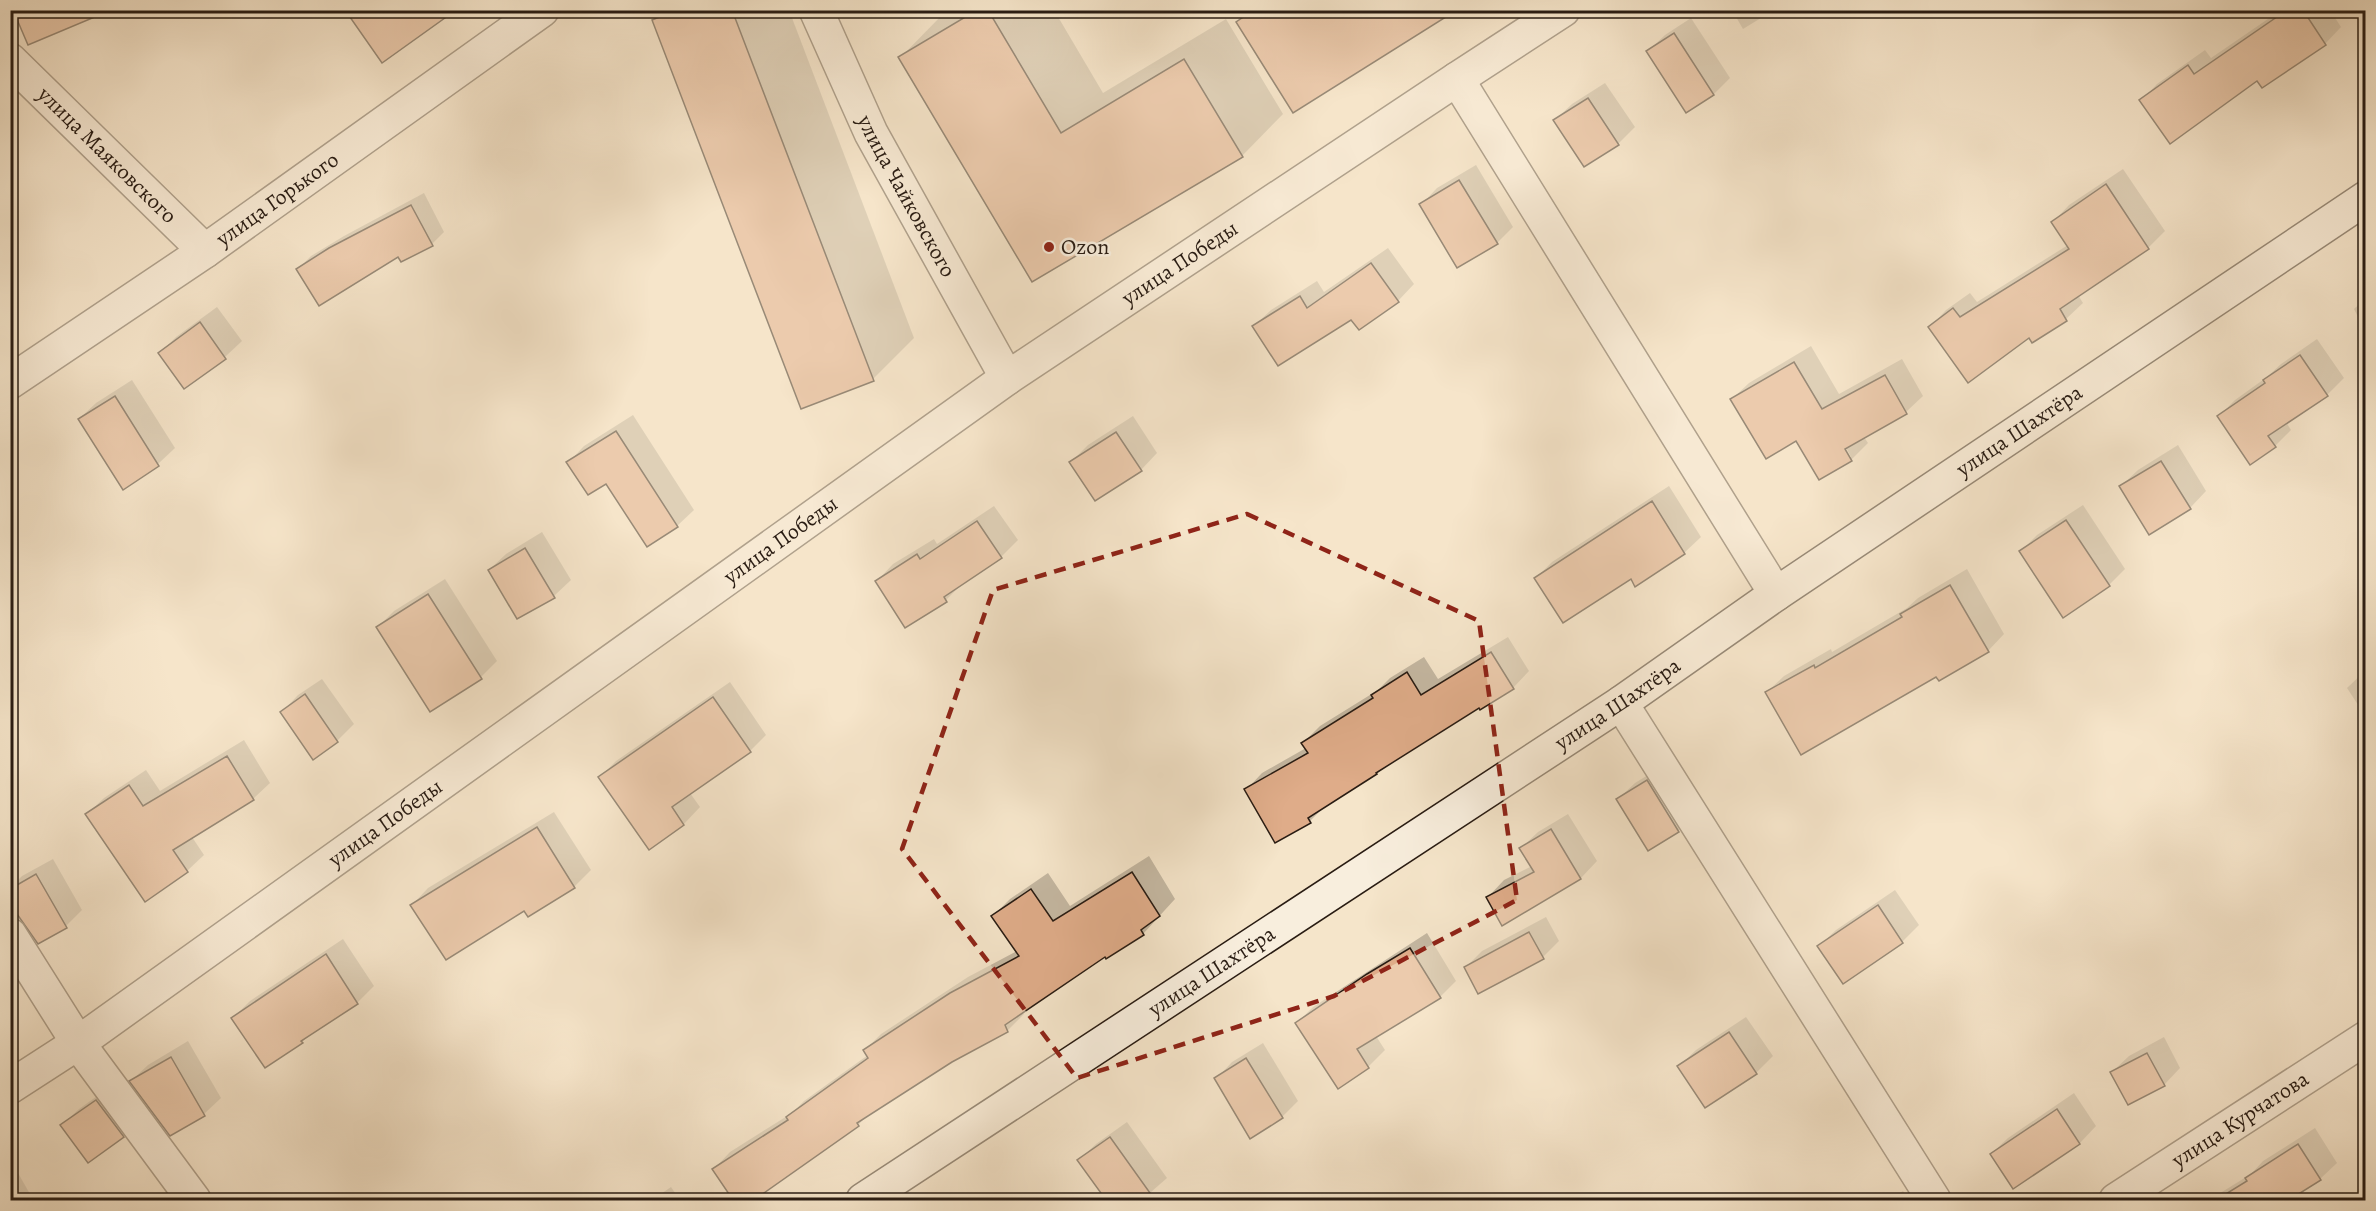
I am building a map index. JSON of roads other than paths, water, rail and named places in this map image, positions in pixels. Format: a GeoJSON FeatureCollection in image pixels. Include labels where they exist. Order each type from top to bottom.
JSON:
{"type":"FeatureCollection","features":[{"type":"Feature","properties":{"kind":"street","name":"улица Горького"},"geometry":{"type":"LineString","coordinates":[[10,382],[205,251],[542,10]]}},
{"type":"Feature","properties":{"kind":"street","name":"улица Чайковского"},"geometry":{"type":"LineString","coordinates":[[816,10],[871,133],[1008,378]]}},
{"type":"Feature","properties":{"kind":"street","name":"улица Победы"},"geometry":{"type":"LineString","coordinates":[[10,1087],[78,1043],[1008,378],[1563,10]]}},
{"type":"Feature","properties":{"kind":"street","name":"улица Маяковского"},"geometry":{"type":"LineString","coordinates":[[10,60],[205,251]]}},
{"type":"Feature","properties":{"kind":"street"},"geometry":{"type":"LineString","coordinates":[[1457,79],[1776,594]]}},
{"type":"Feature","properties":{"kind":"street","name":"улица Шахтёра"},"geometry":{"type":"LineString","coordinates":[[863,1200],[1621,703],[1776,594],[2366,198]]}},
{"type":"Feature","properties":{"kind":"street"},"geometry":{"type":"LineString","coordinates":[[1621,703],[1934,1200]]}},
{"type":"Feature","properties":{"kind":"street"},"geometry":{"type":"LineString","coordinates":[[10,935],[78,1043],[194,1200]]}},
{"type":"Feature","properties":{"kind":"street","name":"улица Курчатова"},"geometry":{"type":"LineString","coordinates":[[2116,1200],[2366,1038]]}},
{"type":"Feature","properties":{"kind":"place","name":"Ozon"},"geometry":{"type":"Point","coordinates":[1049,247]}}]}
